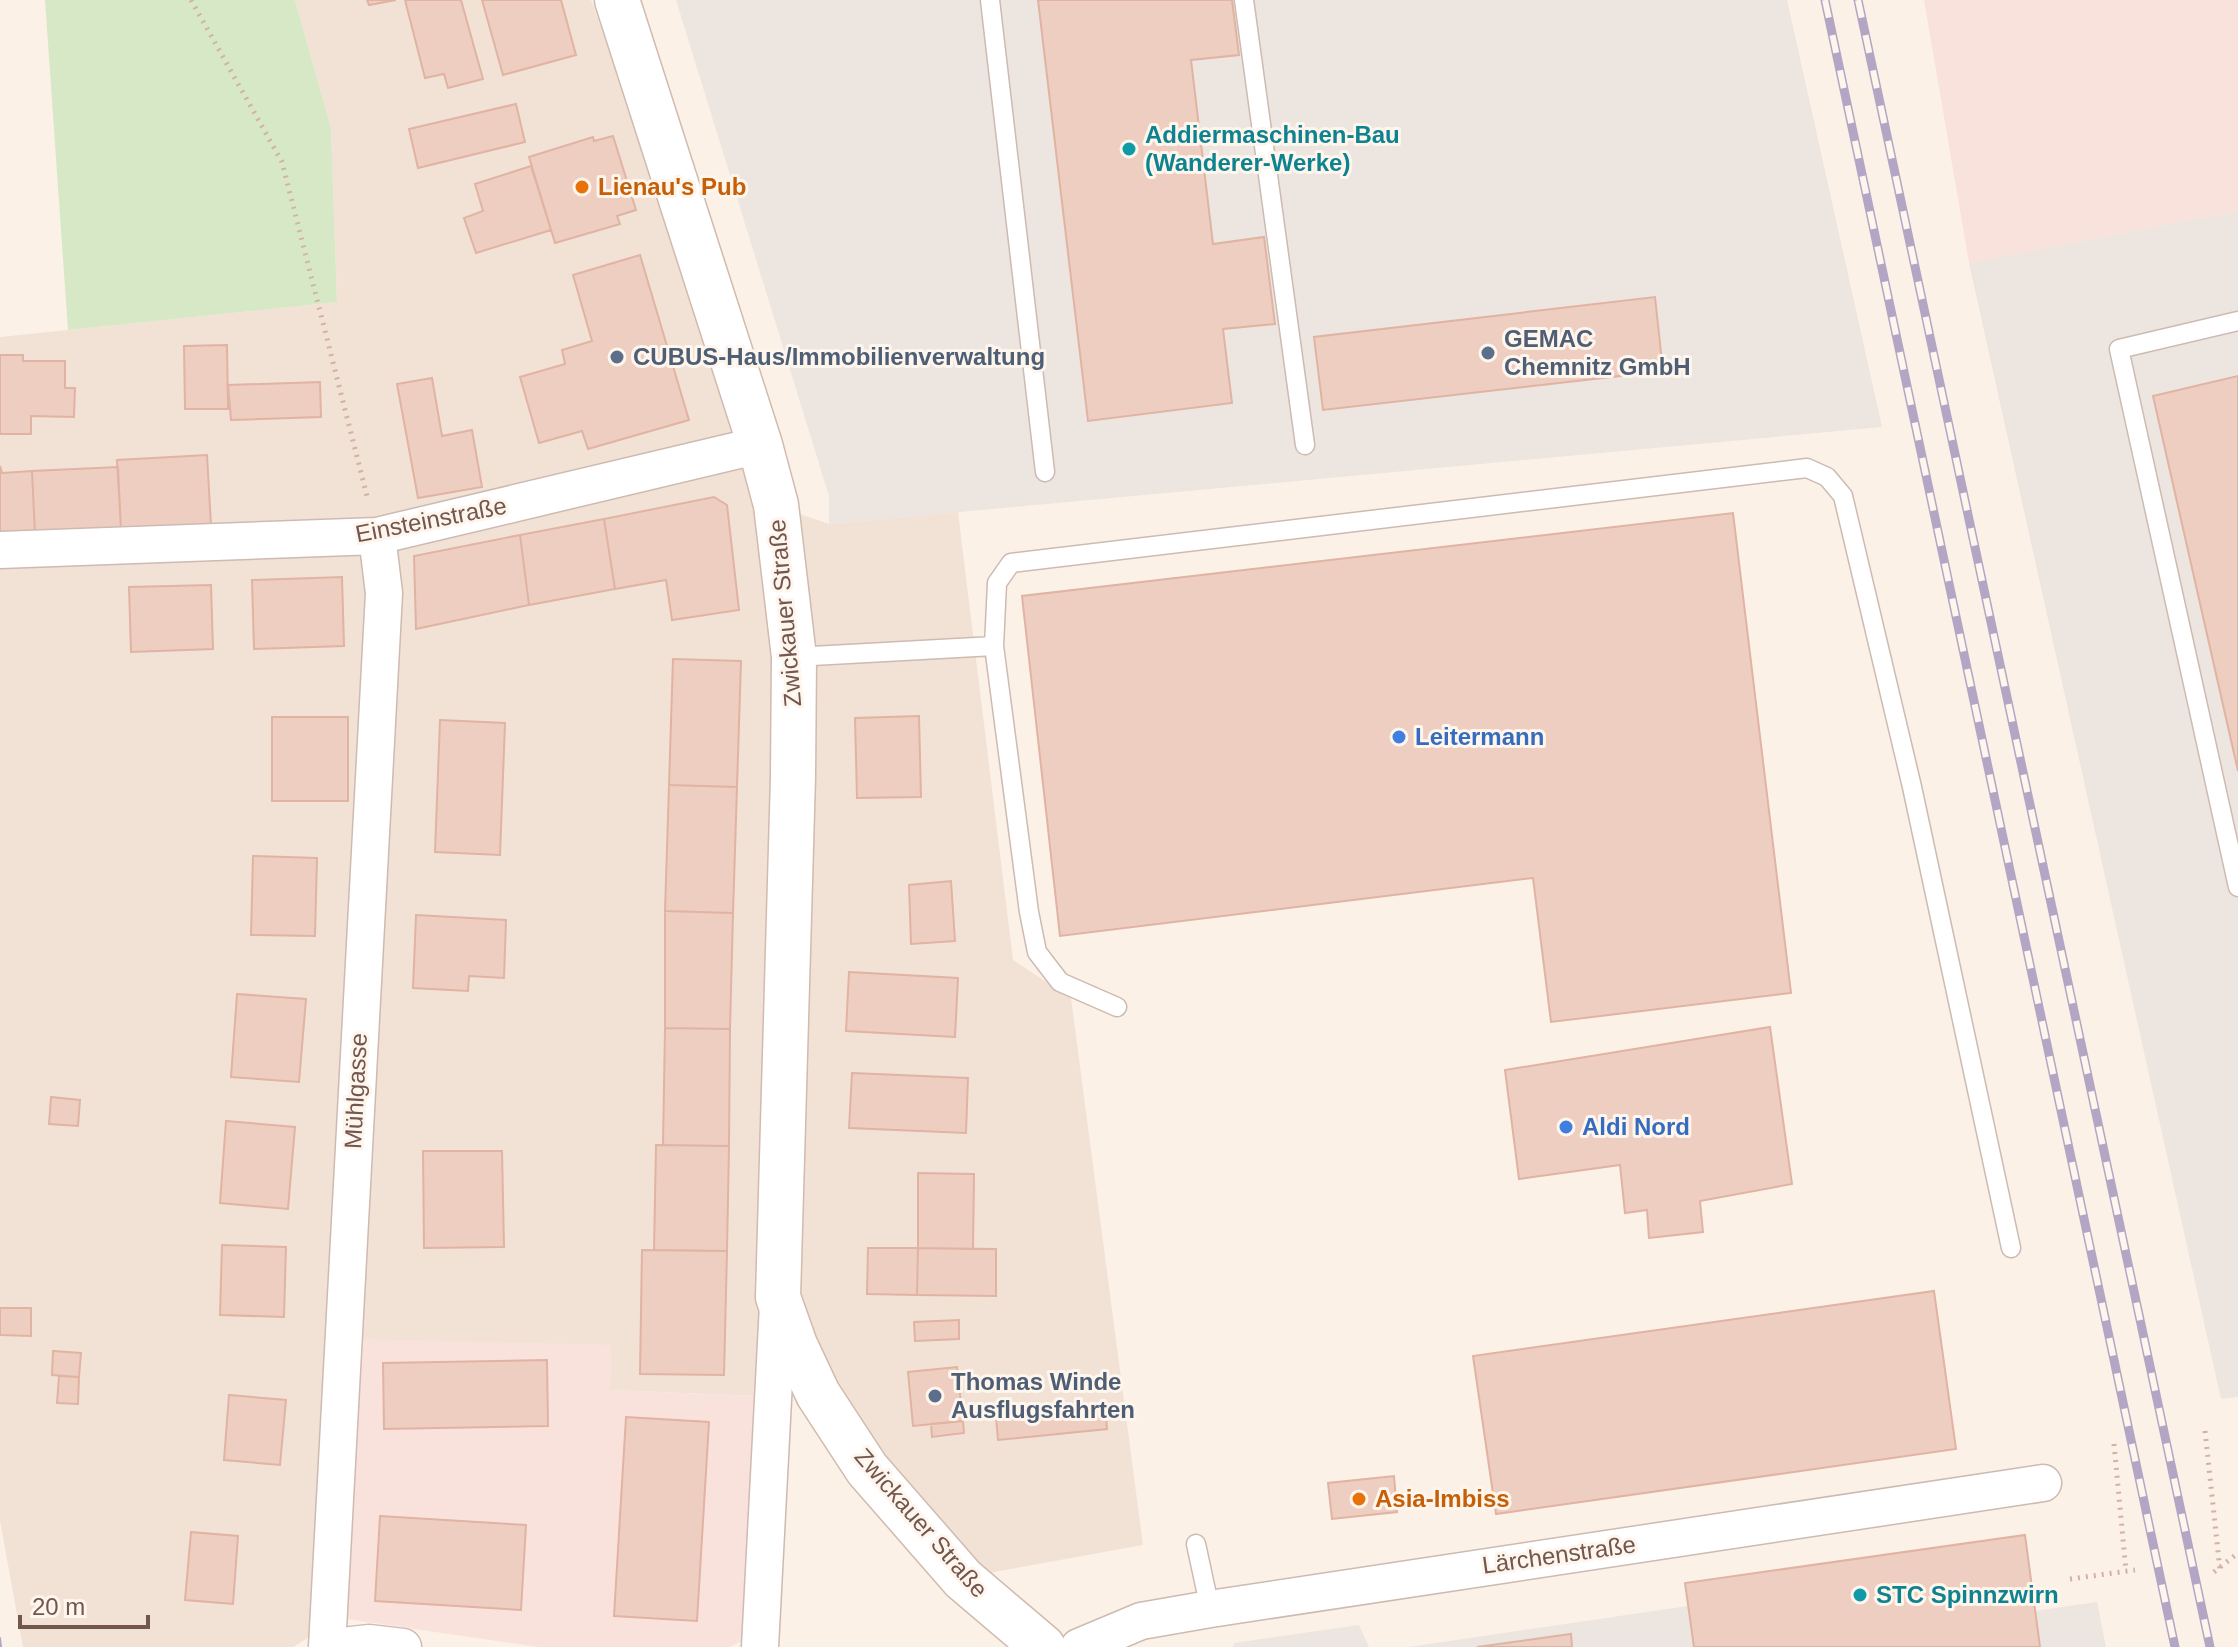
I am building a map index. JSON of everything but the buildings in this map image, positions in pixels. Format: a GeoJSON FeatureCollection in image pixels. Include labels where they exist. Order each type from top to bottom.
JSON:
{"type":"FeatureCollection","features":[{"type":"Feature","properties":{"kind":"main road","name":"Zwickauer Straße"},"geometry":{"type":"LineString","coordinates":[[617,0],[760,445],[776,505],[794,657],[778,1297],[795,1345],[818,1394],[867,1469],[963,1579],[1043,1647]]}},
{"type":"Feature","properties":{"kind":"street","name":"Einsteinstraße"},"geometry":{"type":"LineString","coordinates":[[0,550],[377,536],[760,445]]}},
{"type":"Feature","properties":{"kind":"street","name":"Mühlgasse"},"geometry":{"type":"LineString","coordinates":[[327,1647],[384,593],[377,536]]}},
{"type":"Feature","properties":{"kind":"street","name":"Zwickauer Straße"},"geometry":{"type":"LineString","coordinates":[[760,1647],[778,1297]]}},
{"type":"Feature","properties":{"kind":"street","name":"Lärchenstraße"},"geometry":{"type":"LineString","coordinates":[[1079,1647],[1141,1621],[1210,1609],[2043,1483]]}},
{"type":"Feature","properties":{"kind":"street"},"geometry":{"type":"LineString","coordinates":[[334,1647],[369,1643],[403,1647]]}},
{"type":"Feature","properties":{"kind":"lane"},"geometry":{"type":"LineString","coordinates":[[990,0],[1045,472]]}},
{"type":"Feature","properties":{"kind":"lane"},"geometry":{"type":"LineString","coordinates":[[1244,0],[1305,445]]}},
{"type":"Feature","properties":{"kind":"lane"},"geometry":{"type":"LineString","coordinates":[[2238,321],[2119,349],[2238,887]]}},
{"type":"Feature","properties":{"kind":"lane"},"geometry":{"type":"LineString","coordinates":[[1117,1007],[1060,982],[1037,952],[994,646],[997,583],[1011,563],[1807,468],[1827,477],[1843,496],[1912,787],[2011,1248]]}},
{"type":"Feature","properties":{"kind":"lane"},"geometry":{"type":"LineString","coordinates":[[794,657],[994,646]]}},
{"type":"Feature","properties":{"kind":"lane"},"geometry":{"type":"LineString","coordinates":[[1196,1544],[1210,1609]]}},
{"type":"Feature","properties":{"kind":"path"},"geometry":{"type":"LineString","coordinates":[[191,0],[282,162],[377,536]]}},
{"type":"Feature","properties":{"kind":"path"},"geometry":{"type":"LineString","coordinates":[[2205,1431],[2217,1571],[2238,1553]]}},
{"type":"Feature","properties":{"kind":"path"},"geometry":{"type":"LineString","coordinates":[[2114,1444],[2126,1571]]}},
{"type":"Feature","properties":{"kind":"path"},"geometry":{"type":"LineString","coordinates":[[2070,1579],[2135,1570]]}},
{"type":"Feature","properties":{"kind":"shaded area"},"geometry":{"type":"Polygon","coordinates":[[[295,0],[591,0],[750,435],[765,502],[829,524],[958,512],[1013,960],[1071,998],[1143,1545],[983,1574],[882,1464],[807,1337],[758,1396],[610,1390],[611,1346],[340,1618],[293,1647],[23,1647],[0,1521],[0,337],[337,302],[331,128],[295,0]]]}},
{"type":"Feature","properties":{"kind":"shaded area"},"geometry":{"type":"Polygon","coordinates":[[[676,0],[1787,0],[1882,427],[829,524],[829,496],[676,0]]]}},
{"type":"Feature","properties":{"kind":"shaded area"},"geometry":{"type":"Polygon","coordinates":[[[1924,0],[2238,0],[2238,211],[1969,263],[1924,0]]]}},
{"type":"Feature","properties":{"kind":"shaded area"},"geometry":{"type":"Polygon","coordinates":[[[2238,211],[2238,1397],[2221,1399],[1969,263],[2238,211]]]}},
{"type":"Feature","properties":{"kind":"shaded area"},"geometry":{"type":"Polygon","coordinates":[[[358,1339],[611,1345],[610,1390],[758,1396],[743,1640],[730,1647],[538,1647],[340,1618],[358,1339]]]}},
{"type":"Feature","properties":{"kind":"shaded area","name":"STC Spinnzwirn"},"geometry":{"type":"Polygon","coordinates":[[[2025,1535],[2035,1611],[2097,1602],[2106,1647],[1409,1647],[1688,1606],[2025,1535]]]}},
{"type":"Feature","properties":{"kind":"shaded area"},"geometry":{"type":"Polygon","coordinates":[[[1359,1625],[1369,1647],[1233,1647],[1234,1643],[1359,1625]]]}},
{"type":"Feature","properties":{"kind":"green space"},"geometry":{"type":"Polygon","coordinates":[[[45,0],[295,0],[331,128],[337,302],[68,330],[45,0]]]}},
{"type":"Feature","properties":{"kind":"tram line"},"geometry":{"type":"LineString","coordinates":[[0,1638],[1,1647]]}},
{"type":"Feature","properties":{"kind":"railway"},"geometry":{"type":"LineString","coordinates":[[1825,0],[2175,1647]]}},
{"type":"Feature","properties":{"kind":"railway"},"geometry":{"type":"LineString","coordinates":[[1858,0],[2210,1647]]}},
{"type":"Feature","properties":{"kind":"place","name":"Addiermaschinen-Bau (Wanderer-Werke)"},"geometry":{"type":"Point","coordinates":[1129,149]}},
{"type":"Feature","properties":{"kind":"place","name":"Lienau's Pub"},"geometry":{"type":"Point","coordinates":[582,187]}},
{"type":"Feature","properties":{"kind":"place","name":"GEMAC Chemnitz GmbH"},"geometry":{"type":"Point","coordinates":[1488,353]}},
{"type":"Feature","properties":{"kind":"place","name":"CUBUS-Haus/Immobilienverwaltung"},"geometry":{"type":"Point","coordinates":[617,357]}},
{"type":"Feature","properties":{"kind":"place","name":"Leitermann"},"geometry":{"type":"Point","coordinates":[1399,737]}},
{"type":"Feature","properties":{"kind":"place","name":"Aldi Nord"},"geometry":{"type":"Point","coordinates":[1566,1127]}},
{"type":"Feature","properties":{"kind":"place","name":"Thomas Winde Ausflugsfahrten"},"geometry":{"type":"Point","coordinates":[935,1396]}},
{"type":"Feature","properties":{"kind":"place","name":"Asia-Imbiss"},"geometry":{"type":"Point","coordinates":[1359,1499]}},
{"type":"Feature","properties":{"kind":"place","name":"STC Spinnzwirn"},"geometry":{"type":"Point","coordinates":[1860,1595]}}]}
